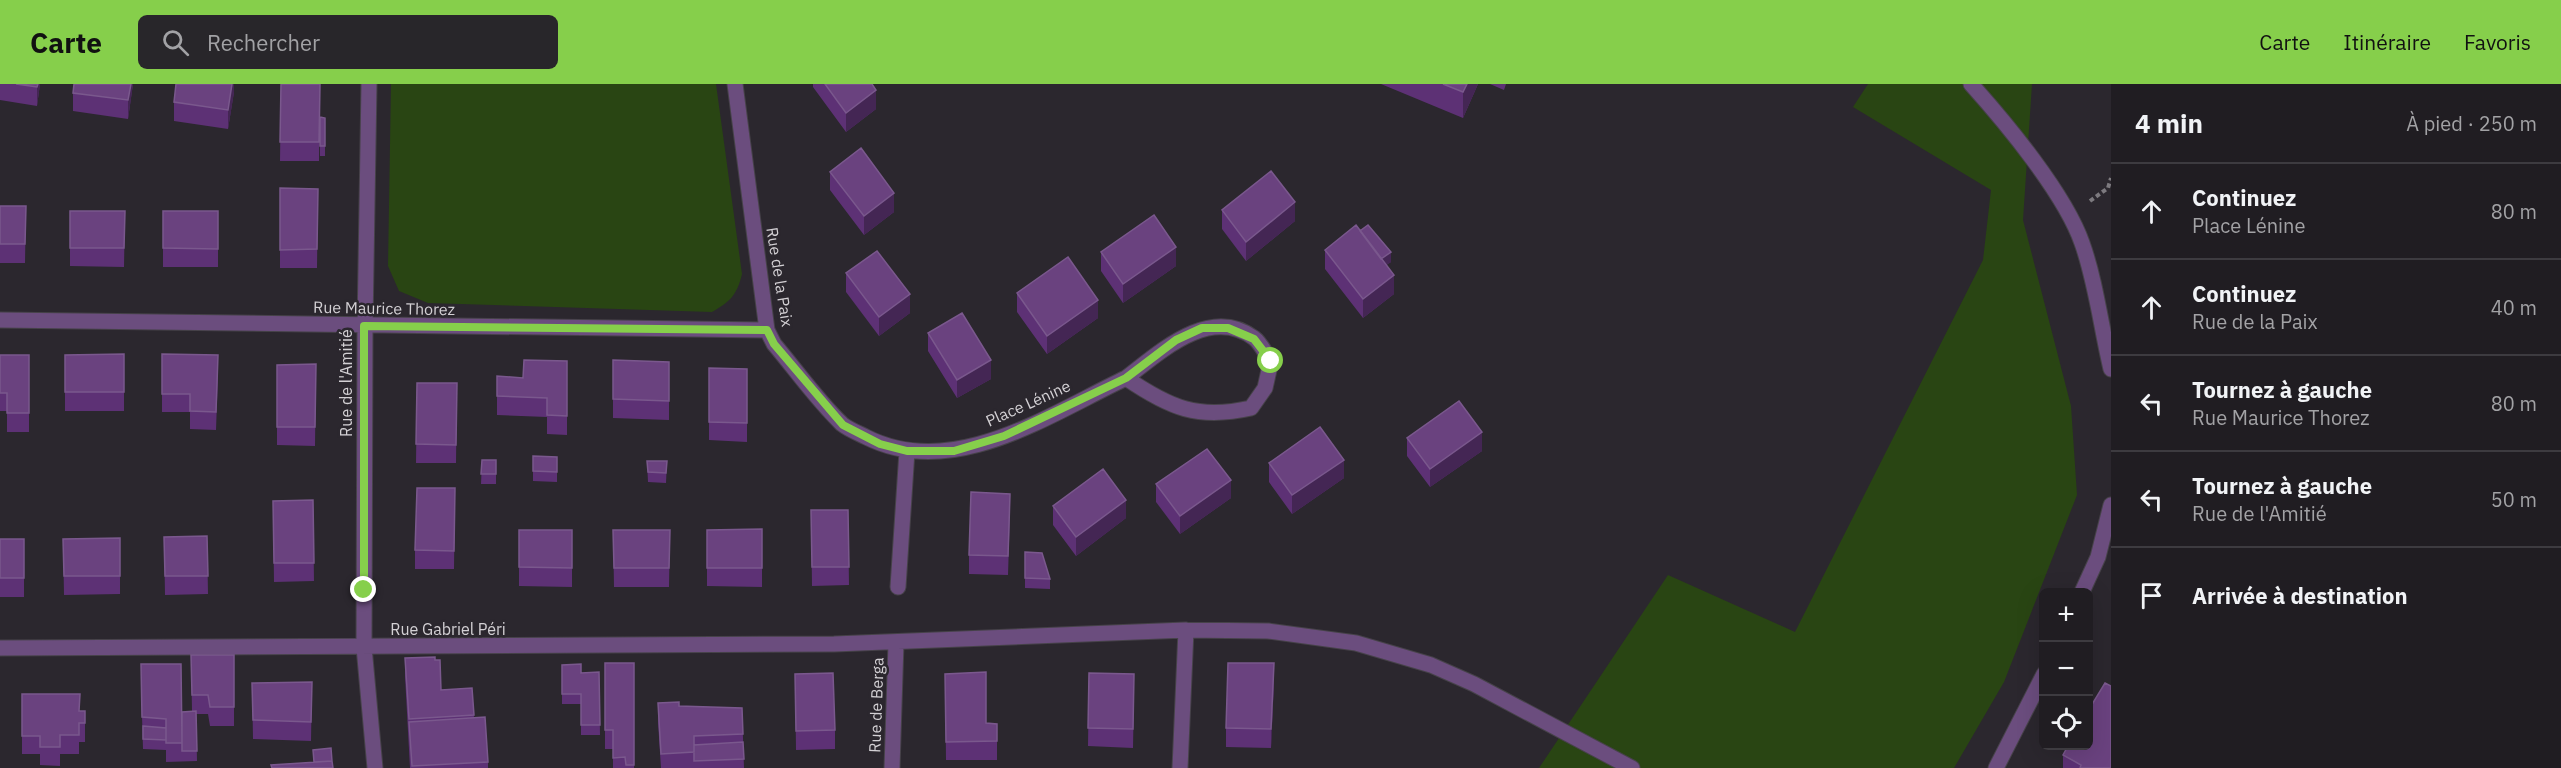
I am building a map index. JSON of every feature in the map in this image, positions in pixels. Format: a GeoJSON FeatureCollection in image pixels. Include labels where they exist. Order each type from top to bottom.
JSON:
{"type":"FeatureCollection","features":[{"type":"Feature","properties":{"kind":"street","name":"Rue de l'Amitié"},"geometry":{"type":"LineString","coordinates":[[369,84],[364,326],[364,647],[375,768]]}},
{"type":"Feature","properties":{"kind":"street","name":"Rue de la Paix"},"geometry":{"type":"LineString","coordinates":[[735,84],[767,330],[774,344],[843,425],[880,444],[907,451]]}},
{"type":"Feature","properties":{"kind":"street"},"geometry":{"type":"LineString","coordinates":[[1971,84],[1994,109],[2070,215],[2082,244],[2111,369]]}},
{"type":"Feature","properties":{"kind":"street","name":"Rue Maurice Thorez"},"geometry":{"type":"LineString","coordinates":[[0,320],[767,330]]}},
{"type":"Feature","properties":{"kind":"street","name":"Place Lénine"},"geometry":{"type":"LineString","coordinates":[[907,451],[954,451],[1004,436],[1126,378],[1176,340],[1202,328],[1228,328],[1254,339],[1271,361],[1265,388],[1251,408],[1222,414],[1185,409],[1152,396],[1126,378]]}},
{"type":"Feature","properties":{"kind":"street"},"geometry":{"type":"LineString","coordinates":[[898,587],[907,451]]}},
{"type":"Feature","properties":{"kind":"street"},"geometry":{"type":"LineString","coordinates":[[2084,588],[2098,557],[2111,505]]}},
{"type":"Feature","properties":{"kind":"street"},"geometry":{"type":"LineString","coordinates":[[1180,768],[1186,630]]}},
{"type":"Feature","properties":{"kind":"street","name":"Rue Gabriel Péri"},"geometry":{"type":"LineString","coordinates":[[0,648],[896,643],[1186,630],[1268,631],[1356,643],[1431,665],[1474,684],[1632,768]]}},
{"type":"Feature","properties":{"kind":"street","name":"Rue de Berga"},"geometry":{"type":"LineString","coordinates":[[892,768],[896,643]]}},
{"type":"Feature","properties":{"kind":"street"},"geometry":{"type":"LineString","coordinates":[[1996,768],[2039,682]]}},
{"type":"Feature","properties":{"kind":"path"},"geometry":{"type":"LineString","coordinates":[[2070,215],[2108,188],[2111,178]]}},
{"type":"Feature","properties":{"kind":"green space"},"geometry":{"type":"Polygon","coordinates":[[[391,84],[716,84],[742,274],[735,293],[724,305],[712,312],[428,303],[399,291],[388,266],[391,84]]]}},
{"type":"Feature","properties":{"kind":"green space"},"geometry":{"type":"Polygon","coordinates":[[[1868,84],[2032,84],[2023,220],[2071,406],[2077,495],[2004,682],[1954,768],[1539,768],[1668,575],[1795,632],[1983,260],[1991,190],[1853,107],[1868,84]]]}},
{"type":"Feature","properties":{"kind":"building"},"geometry":{"type":"Polygon","coordinates":[[[16,84],[38,84],[37,87],[16,84]]]}},
{"type":"Feature","properties":{"kind":"building"},"geometry":{"type":"Polygon","coordinates":[[[74,84],[131,84],[128,100],[73,93],[74,84]]]}},
{"type":"Feature","properties":{"kind":"building"},"geometry":{"type":"Polygon","coordinates":[[[176,84],[232,84],[228,110],[174,102],[176,84]]]}},
{"type":"Feature","properties":{"kind":"building"},"geometry":{"type":"Polygon","coordinates":[[[281,84],[320,84],[319,142],[280,142],[281,84]]]}},
{"type":"Feature","properties":{"kind":"building"},"geometry":{"type":"Polygon","coordinates":[[[825,84],[872,84],[876,90],[846,113],[825,84]]]}},
{"type":"Feature","properties":{"kind":"building"},"geometry":{"type":"Polygon","coordinates":[[[1443,84],[1467,84],[1463,92],[1443,84]]]}},
{"type":"Feature","properties":{"kind":"building"},"geometry":{"type":"Polygon","coordinates":[[[320,117],[325,118],[325,146],[320,146],[320,117]]]}},
{"type":"Feature","properties":{"kind":"building"},"geometry":{"type":"Polygon","coordinates":[[[861,148],[894,193],[864,216],[830,172],[861,148]]]}},
{"type":"Feature","properties":{"kind":"building"},"geometry":{"type":"Polygon","coordinates":[[[1271,171],[1295,202],[1246,242],[1222,210],[1271,171]]]}},
{"type":"Feature","properties":{"kind":"building"},"geometry":{"type":"Polygon","coordinates":[[[280,188],[318,189],[317,249],[280,250],[280,188]]]}},
{"type":"Feature","properties":{"kind":"building"},"geometry":{"type":"Polygon","coordinates":[[[0,206],[26,206],[25,244],[0,244],[0,206]]]}},
{"type":"Feature","properties":{"kind":"building"},"geometry":{"type":"Polygon","coordinates":[[[70,211],[125,211],[124,248],[70,248],[70,211]]]}},
{"type":"Feature","properties":{"kind":"building"},"geometry":{"type":"Polygon","coordinates":[[[163,211],[218,211],[218,249],[163,248],[163,211]]]}},
{"type":"Feature","properties":{"kind":"building"},"geometry":{"type":"Polygon","coordinates":[[[1154,215],[1176,247],[1123,284],[1101,252],[1154,215]]]}},
{"type":"Feature","properties":{"kind":"building"},"geometry":{"type":"Polygon","coordinates":[[[1356,225],[1394,275],[1363,299],[1325,250],[1356,225]]]}},
{"type":"Feature","properties":{"kind":"building"},"geometry":{"type":"Polygon","coordinates":[[[1368,225],[1391,252],[1381,259],[1360,231],[1368,225]]]}},
{"type":"Feature","properties":{"kind":"building"},"geometry":{"type":"Polygon","coordinates":[[[877,251],[910,294],[879,317],[846,273],[877,251]]]}},
{"type":"Feature","properties":{"kind":"building"},"geometry":{"type":"Polygon","coordinates":[[[1068,257],[1098,300],[1047,336],[1017,293],[1068,257]]]}},
{"type":"Feature","properties":{"kind":"building"},"geometry":{"type":"Polygon","coordinates":[[[962,313],[991,360],[957,380],[928,333],[962,313]]]}},
{"type":"Feature","properties":{"kind":"building"},"geometry":{"type":"Polygon","coordinates":[[[124,354],[124,392],[65,392],[65,355],[124,354]]]}},
{"type":"Feature","properties":{"kind":"building"},"geometry":{"type":"Polygon","coordinates":[[[162,354],[218,355],[216,412],[190,411],[190,394],[162,394],[162,354]]]}},
{"type":"Feature","properties":{"kind":"building"},"geometry":{"type":"Polygon","coordinates":[[[0,355],[29,355],[29,413],[7,413],[7,393],[0,393],[0,355]]]}},
{"type":"Feature","properties":{"kind":"building"},"geometry":{"type":"Polygon","coordinates":[[[524,360],[567,361],[567,416],[547,415],[547,398],[497,396],[497,376],[523,378],[524,360]]]}},
{"type":"Feature","properties":{"kind":"building"},"geometry":{"type":"Polygon","coordinates":[[[613,360],[669,362],[669,401],[613,399],[613,360]]]}},
{"type":"Feature","properties":{"kind":"building"},"geometry":{"type":"Polygon","coordinates":[[[316,364],[315,427],[277,427],[277,365],[316,364]]]}},
{"type":"Feature","properties":{"kind":"building"},"geometry":{"type":"Polygon","coordinates":[[[709,368],[747,369],[747,423],[709,422],[709,368]]]}},
{"type":"Feature","properties":{"kind":"building"},"geometry":{"type":"Polygon","coordinates":[[[417,383],[457,383],[456,445],[416,444],[417,383]]]}},
{"type":"Feature","properties":{"kind":"building"},"geometry":{"type":"Polygon","coordinates":[[[1459,401],[1482,432],[1430,469],[1407,438],[1459,401]]]}},
{"type":"Feature","properties":{"kind":"building"},"geometry":{"type":"Polygon","coordinates":[[[1320,427],[1344,460],[1292,495],[1269,463],[1320,427]]]}},
{"type":"Feature","properties":{"kind":"building"},"geometry":{"type":"Polygon","coordinates":[[[1207,449],[1231,480],[1180,516],[1156,484],[1207,449]]]}},
{"type":"Feature","properties":{"kind":"building"},"geometry":{"type":"Polygon","coordinates":[[[533,456],[557,457],[557,472],[533,471],[533,456]]]}},
{"type":"Feature","properties":{"kind":"building"},"geometry":{"type":"Polygon","coordinates":[[[482,460],[496,460],[496,474],[481,474],[482,460]]]}},
{"type":"Feature","properties":{"kind":"building"},"geometry":{"type":"Polygon","coordinates":[[[647,461],[667,461],[666,473],[648,472],[647,461]]]}},
{"type":"Feature","properties":{"kind":"building"},"geometry":{"type":"Polygon","coordinates":[[[1103,469],[1126,500],[1076,537],[1053,506],[1103,469]]]}},
{"type":"Feature","properties":{"kind":"building"},"geometry":{"type":"Polygon","coordinates":[[[417,488],[455,488],[454,551],[415,550],[417,488]]]}},
{"type":"Feature","properties":{"kind":"building"},"geometry":{"type":"Polygon","coordinates":[[[971,492],[1010,494],[1008,556],[969,555],[971,492]]]}},
{"type":"Feature","properties":{"kind":"building"},"geometry":{"type":"Polygon","coordinates":[[[313,500],[314,563],[274,563],[273,501],[313,500]]]}},
{"type":"Feature","properties":{"kind":"building"},"geometry":{"type":"Polygon","coordinates":[[[811,510],[848,510],[849,567],[812,567],[811,510]]]}},
{"type":"Feature","properties":{"kind":"building"},"geometry":{"type":"Polygon","coordinates":[[[762,529],[762,568],[707,568],[707,530],[762,529]]]}},
{"type":"Feature","properties":{"kind":"building"},"geometry":{"type":"Polygon","coordinates":[[[519,530],[572,530],[572,568],[519,567],[519,530]]]}},
{"type":"Feature","properties":{"kind":"building"},"geometry":{"type":"Polygon","coordinates":[[[613,530],[670,530],[669,568],[614,568],[613,530]]]}},
{"type":"Feature","properties":{"kind":"building"},"geometry":{"type":"Polygon","coordinates":[[[207,536],[208,576],[165,576],[164,537],[207,536]]]}},
{"type":"Feature","properties":{"kind":"building"},"geometry":{"type":"Polygon","coordinates":[[[120,538],[120,576],[64,576],[63,539],[120,538]]]}},
{"type":"Feature","properties":{"kind":"building"},"geometry":{"type":"Polygon","coordinates":[[[0,539],[24,539],[24,578],[0,578],[0,539]]]}},
{"type":"Feature","properties":{"kind":"building"},"geometry":{"type":"Polygon","coordinates":[[[1025,552],[1042,553],[1050,579],[1025,578],[1025,552]]]}},
{"type":"Feature","properties":{"kind":"building"},"geometry":{"type":"Polygon","coordinates":[[[191,655],[234,655],[234,707],[210,707],[208,695],[192,695],[191,655]]]}},
{"type":"Feature","properties":{"kind":"building"},"geometry":{"type":"Polygon","coordinates":[[[435,657],[435,660],[440,660],[441,690],[472,688],[474,715],[409,719],[405,658],[435,657]]]}},
{"type":"Feature","properties":{"kind":"building"},"geometry":{"type":"Polygon","coordinates":[[[605,663],[634,663],[634,765],[626,765],[625,757],[613,758],[613,730],[605,730],[605,663]]]}},
{"type":"Feature","properties":{"kind":"building"},"geometry":{"type":"Polygon","coordinates":[[[1228,663],[1274,663],[1271,729],[1226,728],[1228,663]]]}},
{"type":"Feature","properties":{"kind":"building"},"geometry":{"type":"Polygon","coordinates":[[[141,664],[181,664],[182,743],[166,743],[166,719],[142,717],[141,664]]]}},
{"type":"Feature","properties":{"kind":"building"},"geometry":{"type":"Polygon","coordinates":[[[581,664],[581,673],[599,672],[600,725],[581,725],[581,694],[562,694],[562,665],[581,664]]]}},
{"type":"Feature","properties":{"kind":"building"},"geometry":{"type":"Polygon","coordinates":[[[986,672],[986,723],[997,724],[997,741],[946,742],[945,674],[986,672]]]}},
{"type":"Feature","properties":{"kind":"building"},"geometry":{"type":"Polygon","coordinates":[[[833,673],[835,730],[796,731],[795,674],[833,673]]]}},
{"type":"Feature","properties":{"kind":"building"},"geometry":{"type":"Polygon","coordinates":[[[1089,673],[1134,674],[1133,729],[1088,728],[1089,673]]]}},
{"type":"Feature","properties":{"kind":"building"},"geometry":{"type":"Polygon","coordinates":[[[312,682],[311,722],[253,720],[252,683],[312,682]]]}},
{"type":"Feature","properties":{"kind":"building"},"geometry":{"type":"Polygon","coordinates":[[[2105,683],[2111,686],[2111,768],[2080,768],[2081,765],[2063,755],[2066,750],[2093,750],[2093,703],[2105,683]]]}},
{"type":"Feature","properties":{"kind":"building"},"geometry":{"type":"Polygon","coordinates":[[[22,694],[80,694],[79,711],[85,711],[85,723],[79,723],[79,735],[60,735],[60,747],[40,747],[40,736],[22,736],[22,694]]]}},
{"type":"Feature","properties":{"kind":"building"},"geometry":{"type":"Polygon","coordinates":[[[679,702],[679,706],[742,708],[743,734],[694,736],[694,752],[661,754],[658,703],[679,702]]]}},
{"type":"Feature","properties":{"kind":"building"},"geometry":{"type":"Polygon","coordinates":[[[196,711],[197,751],[182,751],[182,712],[196,711]]]}},
{"type":"Feature","properties":{"kind":"building"},"geometry":{"type":"Polygon","coordinates":[[[485,717],[488,762],[412,766],[409,722],[485,717]]]}},
{"type":"Feature","properties":{"kind":"building"},"geometry":{"type":"Polygon","coordinates":[[[143,726],[166,728],[166,740],[143,739],[143,726]]]}},
{"type":"Feature","properties":{"kind":"building"},"geometry":{"type":"Polygon","coordinates":[[[743,742],[744,759],[694,761],[694,745],[743,742]]]}},
{"type":"Feature","properties":{"kind":"building"},"geometry":{"type":"Polygon","coordinates":[[[331,748],[332,761],[314,762],[313,750],[331,748]]]}},
{"type":"Feature","properties":{"kind":"building"},"geometry":{"type":"Polygon","coordinates":[[[332,761],[333,768],[272,768],[271,765],[332,761]]]}},
{"type":"Feature","properties":{"kind":"route"},"geometry":{"type":"LineString","coordinates":[[364,590],[364,326],[767,330],[774,344],[843,425],[880,444],[907,451],[954,451],[1004,436],[1126,378],[1176,340],[1202,328],[1228,328],[1254,339],[1271,361]]}}]}
